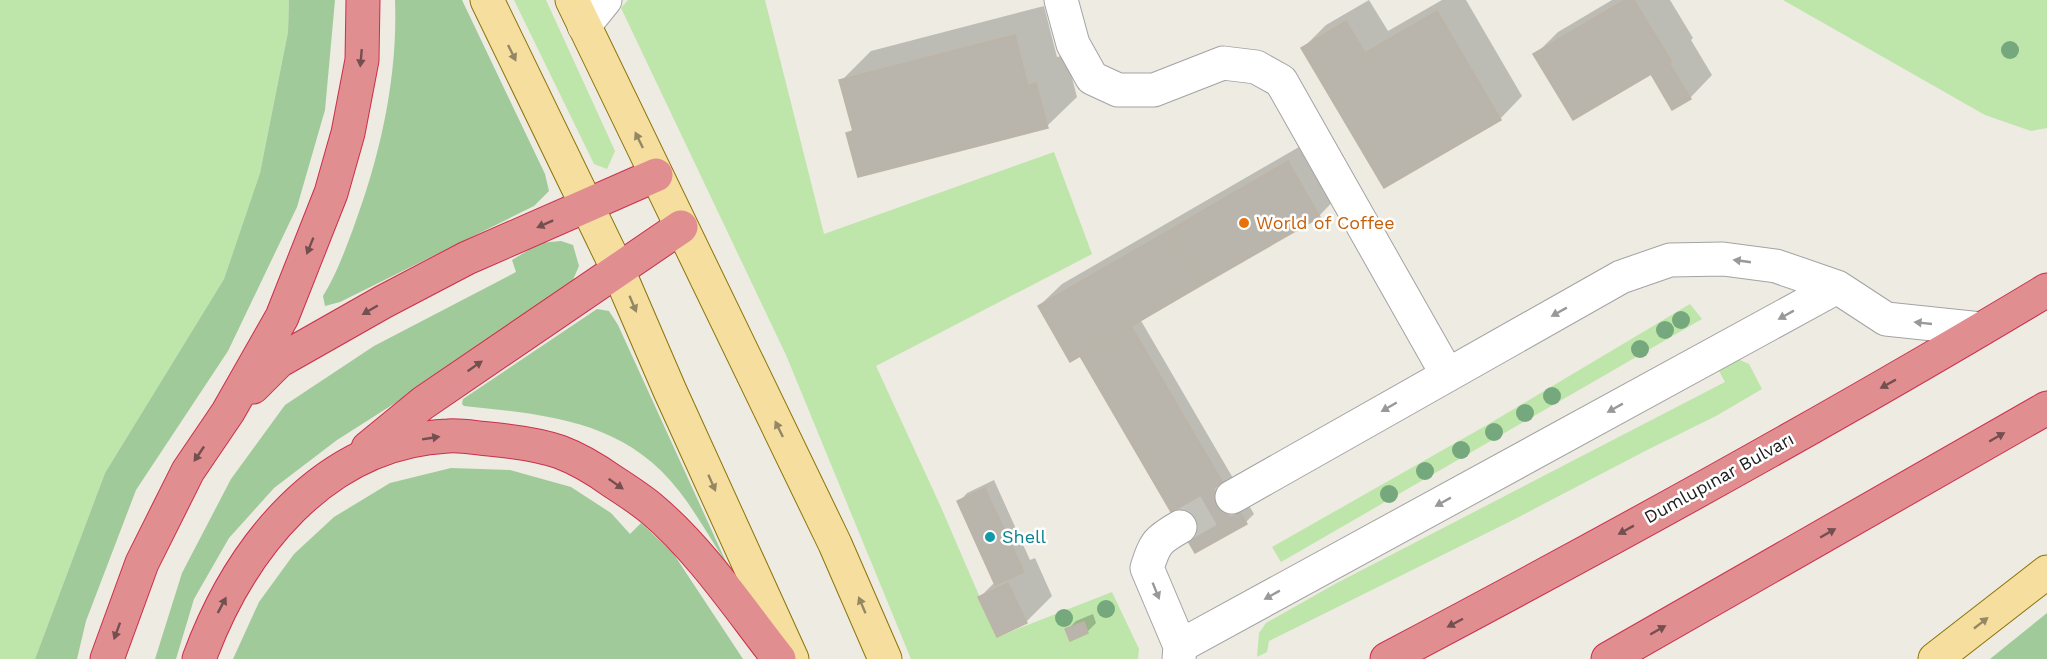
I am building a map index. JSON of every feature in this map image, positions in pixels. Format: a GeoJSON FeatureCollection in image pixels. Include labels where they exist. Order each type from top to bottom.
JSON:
{"type":"FeatureCollection","features":[{"type":"Feature","properties":{"kind":"highway"},"geometry":{"type":"LineString","coordinates":[[108,659],[142,563],[188,471],[228,412],[282,317],[331,193],[348,133],[362,60],[363,0]]}},
{"type":"Feature","properties":{"kind":"highway"},"geometry":{"type":"LineString","coordinates":[[228,412],[279,361],[383,302],[467,258],[656,175]]}},
{"type":"Feature","properties":{"kind":"highway"},"geometry":{"type":"LineString","coordinates":[[200,659],[218,611],[241,570],[271,529],[305,496],[346,466],[423,403],[681,227]]}},
{"type":"Feature","properties":{"kind":"highway","name":"Dumlupınar Bulvarı"},"geometry":{"type":"LineString","coordinates":[[1387,659],[1539,578],[1923,365],[2047,290]]}},
{"type":"Feature","properties":{"kind":"highway"},"geometry":{"type":"LineString","coordinates":[[1608,659],[2047,408]]}},
{"type":"Feature","properties":{"kind":"highway"},"geometry":{"type":"LineString","coordinates":[[346,466],[395,444],[448,436],[504,440],[561,453],[610,479],[653,510],[700,558],[779,659]]}},
{"type":"Feature","properties":{"kind":"main road"},"geometry":{"type":"LineString","coordinates":[[487,0],[618,268],[670,391],[792,659]]}},
{"type":"Feature","properties":{"kind":"main road"},"geometry":{"type":"LineString","coordinates":[[578,13],[835,544],[885,659]]}},
{"type":"Feature","properties":{"kind":"main road"},"geometry":{"type":"LineString","coordinates":[[1935,659],[2047,572]]}},
{"type":"Feature","properties":{"kind":"lane"},"geometry":{"type":"LineString","coordinates":[[578,13],[605,0]]}},
{"type":"Feature","properties":{"kind":"lane"},"geometry":{"type":"LineString","coordinates":[[1061,0],[1073,44],[1092,78],[1118,90],[1154,90],[1223,63],[1256,67],[1281,81],[1447,374]]}},
{"type":"Feature","properties":{"kind":"lane"},"geometry":{"type":"LineString","coordinates":[[1232,497],[1621,277],[1670,260],[1723,259],[1776,266],[1837,287],[1886,319],[1981,329]]}},
{"type":"Feature","properties":{"kind":"lane"},"geometry":{"type":"LineString","coordinates":[[1180,527],[1161,538],[1153,550],[1147,568],[1179,652],[1837,287]]}},
{"type":"Feature","properties":{"kind":"green space"},"geometry":{"type":"Polygon","coordinates":[[[0,0],[289,0],[288,32],[260,173],[224,279],[105,473],[35,659],[0,659],[0,0]]]}},
{"type":"Feature","properties":{"kind":"green space"},"geometry":{"type":"Polygon","coordinates":[[[289,0],[335,0],[325,110],[297,207],[228,351],[136,490],[86,621],[77,659],[35,659],[105,473],[224,279],[260,173],[288,32],[289,0]]]}},
{"type":"Feature","properties":{"kind":"green space"},"geometry":{"type":"Polygon","coordinates":[[[395,0],[462,0],[545,174],[549,191],[534,206],[340,302],[325,306],[323,296],[336,272],[353,229],[379,145],[394,59],[395,0]]]}},
{"type":"Feature","properties":{"kind":"green space"},"geometry":{"type":"Polygon","coordinates":[[[514,0],[546,0],[615,151],[607,169],[594,164],[514,0]]]}},
{"type":"Feature","properties":{"kind":"green space"},"geometry":{"type":"Polygon","coordinates":[[[628,0],[765,0],[824,234],[1054,152],[1092,254],[876,366],[997,637],[1112,592],[1139,649],[1138,659],[911,659],[786,355],[621,8],[628,0]]]}},
{"type":"Feature","properties":{"kind":"green space"},"geometry":{"type":"Polygon","coordinates":[[[1783,0],[2047,0],[2047,128],[2031,131],[1985,115],[1783,0]]]}},
{"type":"Feature","properties":{"kind":"green space"},"geometry":{"type":"Polygon","coordinates":[[[561,241],[573,245],[579,266],[572,282],[436,377],[337,440],[274,488],[229,538],[194,599],[176,659],[155,659],[182,573],[231,479],[285,405],[374,346],[516,272],[512,260],[540,243],[561,241]]]}},
{"type":"Feature","properties":{"kind":"green space"},"geometry":{"type":"Polygon","coordinates":[[[1690,304],[1702,319],[1281,562],[1272,547],[1487,425],[1690,304]]]}},
{"type":"Feature","properties":{"kind":"green space"},"geometry":{"type":"Polygon","coordinates":[[[597,309],[609,311],[618,325],[727,564],[679,491],[657,467],[634,449],[609,435],[582,425],[554,418],[462,404],[463,399],[597,309]]]}},
{"type":"Feature","properties":{"kind":"green space"},"geometry":{"type":"Polygon","coordinates":[[[1733,357],[1749,364],[1762,389],[1716,416],[1511,521],[1269,641],[1267,652],[1257,657],[1259,633],[1266,623],[1335,584],[1725,382],[1713,360],[1733,357]]]}},
{"type":"Feature","properties":{"kind":"green space"},"geometry":{"type":"Polygon","coordinates":[[[451,468],[510,470],[571,487],[611,513],[630,534],[641,523],[673,553],[743,659],[233,659],[259,602],[294,554],[334,517],[390,483],[451,468]]]}},
{"type":"Feature","properties":{"kind":"green space"},"geometry":{"type":"Polygon","coordinates":[[[2047,613],[2047,659],[1990,659],[2047,613]]]}},
{"type":"Feature","properties":{"kind":"building"},"geometry":{"type":"Polygon","coordinates":[[[1625,0],[1634,0],[1672,62],[1669,63],[1691,99],[1672,110],[1651,74],[1573,120],[1533,54],[1625,0]]]}},
{"type":"Feature","properties":{"kind":"building"},"geometry":{"type":"Polygon","coordinates":[[[1437,11],[1501,120],[1384,188],[1301,48],[1346,21],[1365,53],[1437,11]]]}},
{"type":"Feature","properties":{"kind":"building"},"geometry":{"type":"Polygon","coordinates":[[[1015,35],[1028,86],[1036,83],[1048,128],[858,177],[846,133],[853,131],[839,80],[1015,35]]]}},
{"type":"Feature","properties":{"kind":"building"},"geometry":{"type":"Polygon","coordinates":[[[1288,161],[1320,217],[1200,286],[1168,231],[1288,161]]]}},
{"type":"Feature","properties":{"kind":"building"},"geometry":{"type":"Polygon","coordinates":[[[1168,231],[1200,286],[1070,362],[1038,306],[1168,231]]]}},
{"type":"Feature","properties":{"kind":"building"},"geometry":{"type":"Polygon","coordinates":[[[1131,326],[1247,524],[1195,553],[1080,356],[1131,326]]]}},
{"type":"Feature","properties":{"kind":"building","name":"Shell"},"geometry":{"type":"Polygon","coordinates":[[[985,488],[1024,572],[995,585],[957,501],[985,488]]]}},
{"type":"Feature","properties":{"kind":"building"},"geometry":{"type":"Polygon","coordinates":[[[1008,583],[1027,623],[997,637],[978,597],[1008,583]]]}},
{"type":"Feature","properties":{"kind":"building"},"geometry":{"type":"Polygon","coordinates":[[[1084,622],[1088,633],[1070,641],[1065,629],[1084,622]]]}},
{"type":"Feature","properties":{"kind":"tunnel"},"geometry":{"type":"LineString","coordinates":[[1180,527],[1232,497]]}},
{"type":"Feature","properties":{"kind":"place","name":"World of Coffee"},"geometry":{"type":"Point","coordinates":[1244,223]}},
{"type":"Feature","properties":{"kind":"place","name":"Shell"},"geometry":{"type":"Point","coordinates":[990,537]}}]}
